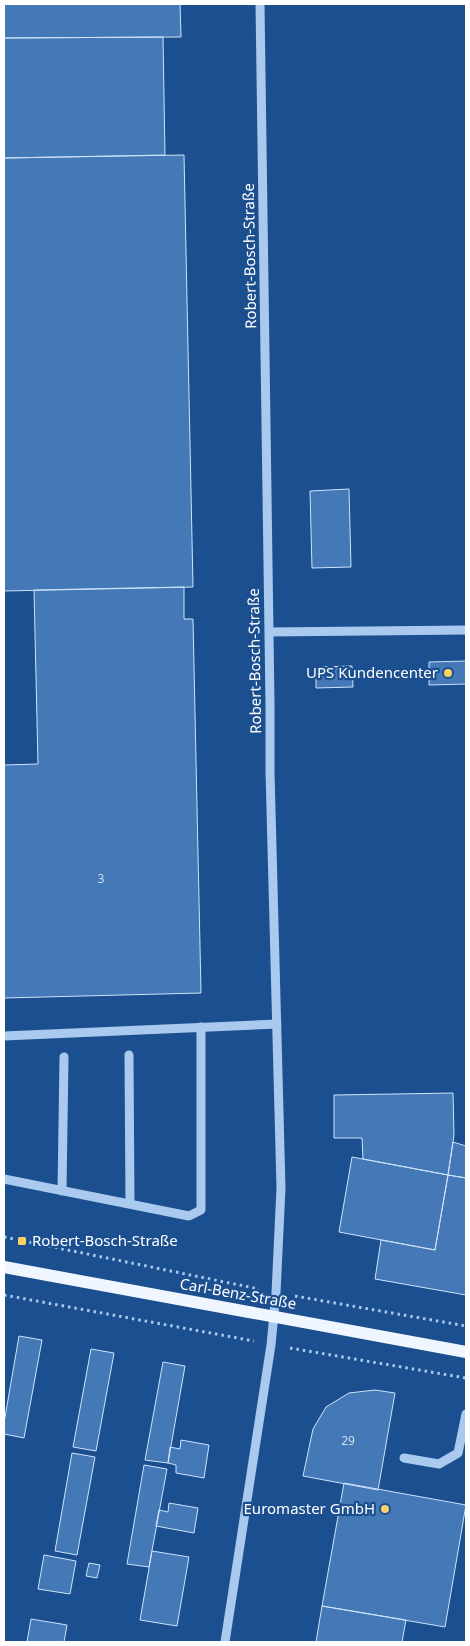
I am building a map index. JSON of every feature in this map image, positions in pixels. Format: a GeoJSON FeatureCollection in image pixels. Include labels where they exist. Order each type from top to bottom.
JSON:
{"type":"FeatureCollection","features":[{"type":"Feature","properties":{"kind":"main road","name":"Carl-Benz-Straße"},"geometry":{"type":"LineString","coordinates":[[4,1267],[466,1352]]}},
{"type":"Feature","properties":{"kind":"street","name":"Robert-Bosch-Straße"},"geometry":{"type":"LineString","coordinates":[[225,1642],[271,1345],[276,1293],[281,1188],[270,772],[260,4]]}},
{"type":"Feature","properties":{"kind":"street"},"geometry":{"type":"LineString","coordinates":[[269,632],[466,630]]}},
{"type":"Feature","properties":{"kind":"street"},"geometry":{"type":"LineString","coordinates":[[4,1036],[277,1024]]}},
{"type":"Feature","properties":{"kind":"street"},"geometry":{"type":"LineString","coordinates":[[4,1179],[189,1216],[201,1210],[202,1027]]}},
{"type":"Feature","properties":{"kind":"street"},"geometry":{"type":"LineString","coordinates":[[129,1055],[130,1204]]}},
{"type":"Feature","properties":{"kind":"street"},"geometry":{"type":"LineString","coordinates":[[62,1191],[64,1057]]}},
{"type":"Feature","properties":{"kind":"street"},"geometry":{"type":"LineString","coordinates":[[404,1458],[439,1464],[458,1453],[466,1414]]}},
{"type":"Feature","properties":{"kind":"path"},"geometry":{"type":"LineString","coordinates":[[4,1237],[276,1293],[466,1326]]}},
{"type":"Feature","properties":{"kind":"path"},"geometry":{"type":"LineString","coordinates":[[4,1295],[271,1345],[466,1378]]}},
{"type":"Feature","properties":{"kind":"building"},"geometry":{"type":"Polygon","coordinates":[[[4,4],[180,4],[181,37],[4,38],[4,4]]]}},
{"type":"Feature","properties":{"kind":"building"},"geometry":{"type":"Polygon","coordinates":[[[163,37],[165,155],[4,158],[4,38],[163,37]]]}},
{"type":"Feature","properties":{"kind":"building"},"geometry":{"type":"Polygon","coordinates":[[[184,155],[193,587],[4,591],[4,158],[184,155]]]}},
{"type":"Feature","properties":{"kind":"building"},"geometry":{"type":"Polygon","coordinates":[[[349,489],[351,567],[312,568],[310,491],[349,489]]]}},
{"type":"Feature","properties":{"kind":"building"},"geometry":{"type":"Polygon","coordinates":[[[184,587],[184,619],[193,619],[201,993],[4,998],[4,765],[38,764],[34,590],[184,587]]]}},
{"type":"Feature","properties":{"kind":"building","name":"UPS Kundencenter"},"geometry":{"type":"Polygon","coordinates":[[[466,661],[466,684],[429,685],[429,662],[466,661]]]}},
{"type":"Feature","properties":{"kind":"building"},"geometry":{"type":"Polygon","coordinates":[[[352,666],[353,687],[316,688],[316,667],[352,666]]]}},
{"type":"Feature","properties":{"kind":"building"},"geometry":{"type":"Polygon","coordinates":[[[453,1093],[454,1135],[448,1175],[363,1159],[362,1138],[334,1138],[334,1095],[453,1093]]]}},
{"type":"Feature","properties":{"kind":"building"},"geometry":{"type":"Polygon","coordinates":[[[453,1142],[466,1146],[466,1178],[448,1175],[453,1142]]]}},
{"type":"Feature","properties":{"kind":"building"},"geometry":{"type":"Polygon","coordinates":[[[352,1157],[448,1175],[435,1250],[339,1232],[352,1157]]]}},
{"type":"Feature","properties":{"kind":"building"},"geometry":{"type":"Polygon","coordinates":[[[448,1175],[466,1178],[466,1295],[375,1279],[381,1240],[435,1250],[448,1175]]]}},
{"type":"Feature","properties":{"kind":"building"},"geometry":{"type":"Polygon","coordinates":[[[19,1336],[42,1340],[24,1438],[4,1434],[4,1423],[19,1336]]]}},
{"type":"Feature","properties":{"kind":"building"},"geometry":{"type":"Polygon","coordinates":[[[91,1349],[114,1353],[96,1451],[73,1447],[91,1349]]]}},
{"type":"Feature","properties":{"kind":"building"},"geometry":{"type":"Polygon","coordinates":[[[163,1362],[185,1366],[168,1463],[145,1460],[163,1362]]]}},
{"type":"Feature","properties":{"kind":"building"},"geometry":{"type":"Polygon","coordinates":[[[375,1390],[395,1393],[378,1490],[303,1476],[313,1429],[326,1407],[349,1393],[375,1390]]]}},
{"type":"Feature","properties":{"kind":"building"},"geometry":{"type":"Polygon","coordinates":[[[181,1440],[209,1445],[204,1478],[176,1473],[176,1465],[168,1463],[170,1447],[180,1449],[181,1440]]]}},
{"type":"Feature","properties":{"kind":"building"},"geometry":{"type":"Polygon","coordinates":[[[72,1453],[95,1457],[77,1555],[55,1551],[72,1453]]]}},
{"type":"Feature","properties":{"kind":"building"},"geometry":{"type":"Polygon","coordinates":[[[144,1465],[167,1469],[149,1567],[127,1564],[144,1465]]]}},
{"type":"Feature","properties":{"kind":"building"},"geometry":{"type":"Polygon","coordinates":[[[344,1483],[466,1505],[445,1627],[322,1606],[344,1483]]]}},
{"type":"Feature","properties":{"kind":"building"},"geometry":{"type":"Polygon","coordinates":[[[169,1503],[198,1508],[194,1533],[156,1526],[159,1510],[168,1512],[169,1503]]]}},
{"type":"Feature","properties":{"kind":"building"},"geometry":{"type":"Polygon","coordinates":[[[152,1551],[189,1557],[177,1626],[140,1620],[152,1551]]]}},
{"type":"Feature","properties":{"kind":"building"},"geometry":{"type":"Polygon","coordinates":[[[44,1555],[76,1561],[70,1594],[38,1589],[44,1555]]]}},
{"type":"Feature","properties":{"kind":"building"},"geometry":{"type":"Polygon","coordinates":[[[89,1563],[100,1565],[97,1578],[86,1576],[89,1563]]]}},
{"type":"Feature","properties":{"kind":"building"},"geometry":{"type":"Polygon","coordinates":[[[322,1606],[406,1620],[402,1642],[316,1642],[322,1606]]]}},
{"type":"Feature","properties":{"kind":"building"},"geometry":{"type":"Polygon","coordinates":[[[31,1619],[67,1625],[64,1642],[27,1642],[31,1619]]]}},
{"type":"Feature","properties":{"kind":"place","name":"UPS Kundencenter"},"geometry":{"type":"Point","coordinates":[448,673]}},
{"type":"Feature","properties":{"kind":"place","name":"Robert-Bosch-Straße"},"geometry":{"type":"Point","coordinates":[22,1241]}},
{"type":"Feature","properties":{"kind":"place","name":"Euromaster GmbH"},"geometry":{"type":"Point","coordinates":[385,1509]}}]}
